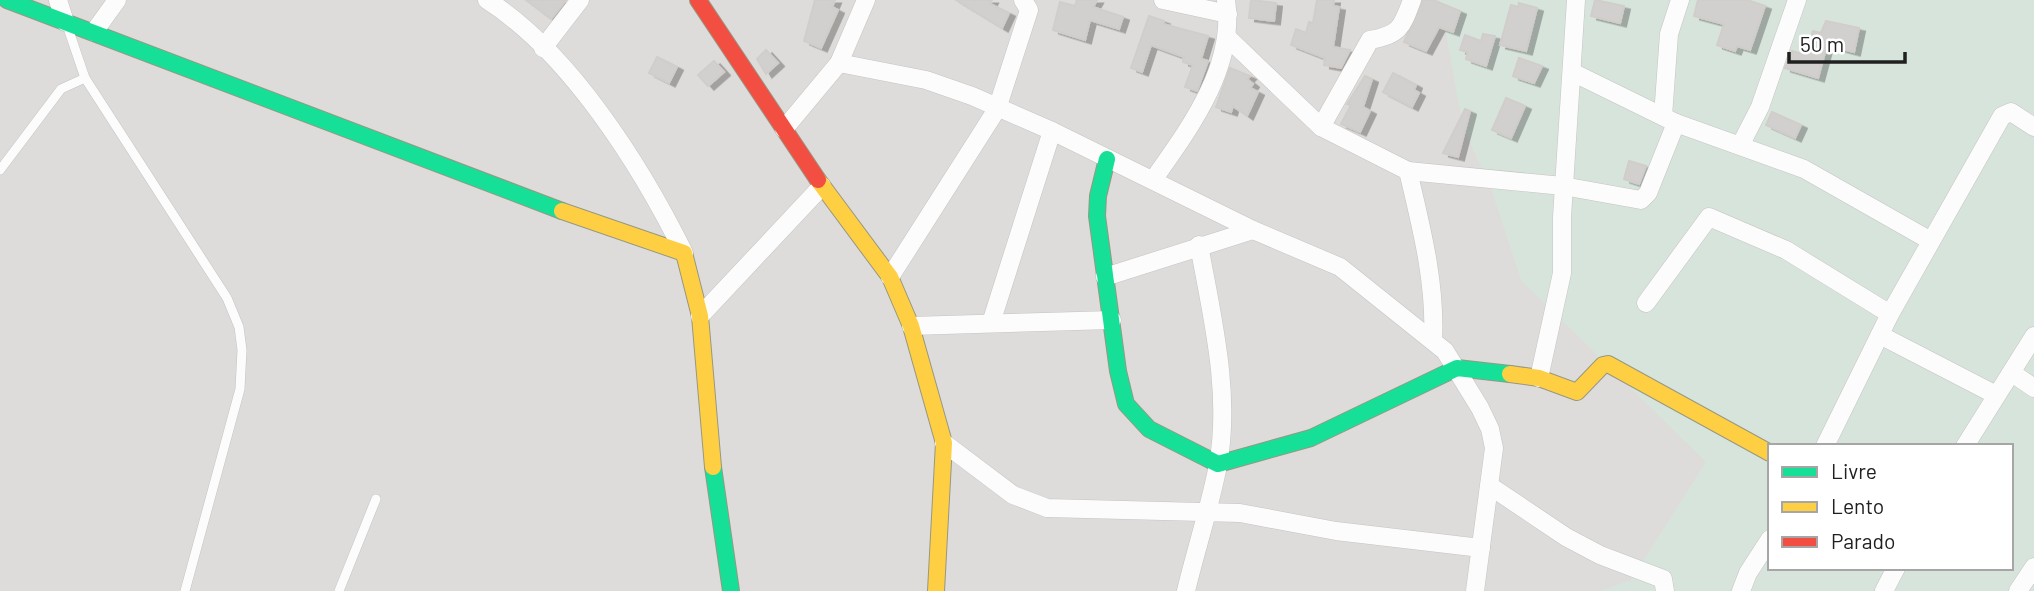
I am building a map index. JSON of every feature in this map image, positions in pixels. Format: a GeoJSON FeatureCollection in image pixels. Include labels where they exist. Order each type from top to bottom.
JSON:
{"type":"FeatureCollection","features":[{"type":"Feature","properties":{"kind":"street"},"geometry":{"type":"LineString","coordinates":[[7,0],[536,202],[684,253]]}},
{"type":"Feature","properties":{"kind":"street"},"geometry":{"type":"LineString","coordinates":[[58,0],[65,22]]}},
{"type":"Feature","properties":{"kind":"street"},"geometry":{"type":"LineString","coordinates":[[94,32],[117,0]]}},
{"type":"Feature","properties":{"kind":"street"},"geometry":{"type":"LineString","coordinates":[[487,0],[518,23],[544,48],[621,143],[659,202],[684,253],[700,316],[707,427],[731,591]]}},
{"type":"Feature","properties":{"kind":"street"},"geometry":{"type":"LineString","coordinates":[[544,48],[580,0]]}},
{"type":"Feature","properties":{"kind":"street"},"geometry":{"type":"LineString","coordinates":[[698,0],[822,186],[890,277],[911,326],[944,443],[936,591]]}},
{"type":"Feature","properties":{"kind":"street"},"geometry":{"type":"LineString","coordinates":[[890,277],[997,109],[1029,10],[1023,0]]}},
{"type":"Feature","properties":{"kind":"street"},"geometry":{"type":"LineString","coordinates":[[1153,180],[1203,103],[1228,38],[1227,7],[1163,0]]}},
{"type":"Feature","properties":{"kind":"street"},"geometry":{"type":"LineString","coordinates":[[1321,127],[1370,40],[1390,37],[1399,30],[1412,0]]}},
{"type":"Feature","properties":{"kind":"street"},"geometry":{"type":"LineString","coordinates":[[1539,378],[1562,273],[1563,186],[1576,0]]}},
{"type":"Feature","properties":{"kind":"street"},"geometry":{"type":"LineString","coordinates":[[1228,38],[1321,127],[1408,171],[1563,186],[1641,200],[1648,193],[1669,120],[1669,34],[1680,0]]}},
{"type":"Feature","properties":{"kind":"street"},"geometry":{"type":"LineString","coordinates":[[1741,144],[1760,107],[1797,0]]}},
{"type":"Feature","properties":{"kind":"street"},"geometry":{"type":"LineString","coordinates":[[784,129],[839,63],[860,2]]}},
{"type":"Feature","properties":{"kind":"street"},"geometry":{"type":"LineString","coordinates":[[839,63],[926,80],[1052,131],[1253,230],[1340,267],[1433,341],[1457,368],[1490,429],[1494,447],[1475,591]]}},
{"type":"Feature","properties":{"kind":"street"},"geometry":{"type":"LineString","coordinates":[[1572,72],[1669,120],[1804,169],[1931,240]]}},
{"type":"Feature","properties":{"kind":"street"},"geometry":{"type":"LineString","coordinates":[[1826,444],[1890,314],[2001,116],[2011,112],[2034,127]]}},
{"type":"Feature","properties":{"kind":"street"},"geometry":{"type":"LineString","coordinates":[[991,323],[1052,131]]}},
{"type":"Feature","properties":{"kind":"street"},"geometry":{"type":"LineString","coordinates":[[1107,159],[1098,196],[1097,216],[1118,371],[1126,404],[1149,429],[1218,464],[1311,438],[1457,368],[1539,378],[1577,393],[1603,365],[1608,365],[1768,452]]}},
{"type":"Feature","properties":{"kind":"street"},"geometry":{"type":"LineString","coordinates":[[1408,171],[1424,238],[1434,319],[1433,341]]}},
{"type":"Feature","properties":{"kind":"street"},"geometry":{"type":"LineString","coordinates":[[700,316],[822,186]]}},
{"type":"Feature","properties":{"kind":"street"},"geometry":{"type":"LineString","coordinates":[[1646,303],[1709,217],[1786,250],[1890,314]]}},
{"type":"Feature","properties":{"kind":"street"},"geometry":{"type":"LineString","coordinates":[[1105,277],[1253,230]]}},
{"type":"Feature","properties":{"kind":"street"},"geometry":{"type":"LineString","coordinates":[[1186,591],[1218,464],[1222,384],[1199,245]]}},
{"type":"Feature","properties":{"kind":"street"},"geometry":{"type":"LineString","coordinates":[[911,326],[1112,320]]}},
{"type":"Feature","properties":{"kind":"street"},"geometry":{"type":"LineString","coordinates":[[1880,335],[1996,395]]}},
{"type":"Feature","properties":{"kind":"street"},"geometry":{"type":"LineString","coordinates":[[1966,444],[2034,336]]}},
{"type":"Feature","properties":{"kind":"street"},"geometry":{"type":"LineString","coordinates":[[2012,373],[2034,388]]}},
{"type":"Feature","properties":{"kind":"street"},"geometry":{"type":"LineString","coordinates":[[944,443],[1013,495],[1047,508],[1206,511],[1480,548]]}},
{"type":"Feature","properties":{"kind":"street"},"geometry":{"type":"LineString","coordinates":[[1490,486],[1566,537],[1600,555],[1663,579],[1665,591]]}},
{"type":"Feature","properties":{"kind":"street"},"geometry":{"type":"LineString","coordinates":[[1741,591],[1748,573],[1768,542]]}},
{"type":"Feature","properties":{"kind":"street"},"geometry":{"type":"LineString","coordinates":[[2018,591],[2034,567]]}},
{"type":"Feature","properties":{"kind":"street"},"geometry":{"type":"LineString","coordinates":[[1884,591],[1895,570]]}},
{"type":"Feature","properties":{"kind":"lane"},"geometry":{"type":"LineString","coordinates":[[65,22],[85,78],[227,298],[239,327],[242,350],[240,389],[185,591]]}},
{"type":"Feature","properties":{"kind":"lane"},"geometry":{"type":"LineString","coordinates":[[0,170],[61,89],[85,78]]}},
{"type":"Feature","properties":{"kind":"lane"},"geometry":{"type":"LineString","coordinates":[[338,591],[376,499]]}},
{"type":"Feature","properties":{"kind":"shaded area"},"geometry":{"type":"Polygon","coordinates":[[[0,0],[2034,0],[2034,591],[0,591],[0,0]]]}},
{"type":"Feature","properties":{"kind":"shaded area"},"geometry":{"type":"Polygon","coordinates":[[[1440,0],[2034,0],[2034,591],[1600,591],[1631,580],[1706,462],[1521,280],[1493,194],[1463,127],[1440,0]]]}},
{"type":"Feature","properties":{"kind":"building"},"geometry":{"type":"Polygon","coordinates":[[[526,0],[566,0],[551,19],[526,0]]]}},
{"type":"Feature","properties":{"kind":"building"},"geometry":{"type":"Polygon","coordinates":[[[815,0],[835,0],[832,7],[838,10],[821,48],[804,41],[815,0]]]}},
{"type":"Feature","properties":{"kind":"building"},"geometry":{"type":"Polygon","coordinates":[[[956,0],[992,0],[990,4],[1009,13],[1002,28],[956,0]]]}},
{"type":"Feature","properties":{"kind":"building"},"geometry":{"type":"Polygon","coordinates":[[[1077,0],[1097,0],[1093,7],[1123,17],[1119,29],[1090,20],[1085,40],[1053,30],[1060,2],[1075,6],[1077,0]]]}},
{"type":"Feature","properties":{"kind":"building"},"geometry":{"type":"Polygon","coordinates":[[[1251,0],[1276,3],[1274,21],[1249,18],[1251,0]]]}},
{"type":"Feature","properties":{"kind":"building"},"geometry":{"type":"Polygon","coordinates":[[[1317,0],[1334,0],[1333,6],[1339,7],[1333,47],[1350,50],[1341,68],[1324,65],[1325,58],[1291,45],[1296,29],[1306,33],[1309,22],[1313,23],[1317,0]]]}},
{"type":"Feature","properties":{"kind":"building"},"geometry":{"type":"Polygon","coordinates":[[[1423,0],[1433,0],[1460,11],[1453,32],[1439,27],[1426,51],[1404,42],[1423,0]]]}},
{"type":"Feature","properties":{"kind":"building"},"geometry":{"type":"Polygon","coordinates":[[[1595,0],[1624,6],[1620,23],[1591,16],[1595,0]]]}},
{"type":"Feature","properties":{"kind":"building"},"geometry":{"type":"Polygon","coordinates":[[[1698,0],[1747,0],[1765,6],[1750,50],[1737,46],[1735,51],[1717,45],[1724,24],[1694,16],[1698,0]]]}},
{"type":"Feature","properties":{"kind":"building"},"geometry":{"type":"Polygon","coordinates":[[[1519,3],[1537,8],[1526,51],[1500,45],[1511,5],[1518,7],[1519,3]]]}},
{"type":"Feature","properties":{"kind":"building"},"geometry":{"type":"Polygon","coordinates":[[[1149,16],[1164,21],[1163,24],[1208,36],[1201,59],[1208,61],[1197,91],[1185,87],[1193,65],[1183,62],[1184,57],[1151,45],[1142,72],[1131,68],[1149,16]]]}},
{"type":"Feature","properties":{"kind":"building"},"geometry":{"type":"Polygon","coordinates":[[[1826,21],[1859,28],[1854,52],[1827,45],[1818,78],[1785,68],[1792,51],[1806,55],[1813,31],[1821,33],[1826,21]]]}},
{"type":"Feature","properties":{"kind":"building"},"geometry":{"type":"Polygon","coordinates":[[[1483,34],[1495,36],[1486,66],[1466,59],[1468,52],[1460,50],[1465,35],[1481,41],[1483,34]]]}},
{"type":"Feature","properties":{"kind":"building"},"geometry":{"type":"Polygon","coordinates":[[[766,50],[778,63],[766,74],[757,59],[766,50]]]}},
{"type":"Feature","properties":{"kind":"building"},"geometry":{"type":"Polygon","coordinates":[[[657,57],[677,67],[669,83],[649,73],[657,57]]]}},
{"type":"Feature","properties":{"kind":"building"},"geometry":{"type":"Polygon","coordinates":[[[1519,58],[1542,66],[1534,83],[1513,76],[1519,58]]]}},
{"type":"Feature","properties":{"kind":"building"},"geometry":{"type":"Polygon","coordinates":[[[714,61],[724,72],[708,86],[698,75],[714,61]]]}},
{"type":"Feature","properties":{"kind":"building"},"geometry":{"type":"Polygon","coordinates":[[[1230,68],[1250,76],[1247,79],[1253,84],[1250,88],[1258,92],[1247,116],[1233,106],[1231,112],[1216,107],[1230,68]]]}},
{"type":"Feature","properties":{"kind":"building"},"geometry":{"type":"Polygon","coordinates":[[[1393,73],[1416,85],[1414,90],[1419,93],[1412,107],[1383,92],[1393,73]]]}},
{"type":"Feature","properties":{"kind":"building"},"geometry":{"type":"Polygon","coordinates":[[[1365,76],[1372,79],[1363,107],[1370,111],[1360,132],[1341,124],[1351,105],[1347,104],[1365,76]]]}},
{"type":"Feature","properties":{"kind":"building"},"geometry":{"type":"Polygon","coordinates":[[[1506,98],[1525,106],[1511,138],[1492,130],[1506,98]]]}},
{"type":"Feature","properties":{"kind":"building"},"geometry":{"type":"Polygon","coordinates":[[[1465,109],[1470,111],[1458,157],[1443,153],[1465,109]]]}},
{"type":"Feature","properties":{"kind":"building"},"geometry":{"type":"Polygon","coordinates":[[[1772,112],[1801,125],[1795,138],[1766,125],[1772,112]]]}},
{"type":"Feature","properties":{"kind":"building"},"geometry":{"type":"Polygon","coordinates":[[[1629,161],[1646,166],[1639,184],[1624,179],[1629,161]]]}},
{"type":"Feature","properties":{"kind":"traffic: fast"},"geometry":{"type":"LineString","coordinates":[[7,0],[562,211]]}},
{"type":"Feature","properties":{"kind":"traffic: fast"},"geometry":{"type":"LineString","coordinates":[[1107,159],[1098,196],[1097,216],[1118,371],[1126,404],[1149,429],[1218,464],[1311,438],[1457,368],[1510,374]]}},
{"type":"Feature","properties":{"kind":"traffic: fast"},"geometry":{"type":"LineString","coordinates":[[713,467],[731,591]]}},
{"type":"Feature","properties":{"kind":"traffic: slow"},"geometry":{"type":"LineString","coordinates":[[818,180],[890,277],[911,326],[944,443],[936,591]]}},
{"type":"Feature","properties":{"kind":"traffic: slow"},"geometry":{"type":"LineString","coordinates":[[562,211],[684,253],[700,316],[713,467]]}},
{"type":"Feature","properties":{"kind":"traffic: slow"},"geometry":{"type":"LineString","coordinates":[[1510,374],[1539,378],[1577,392],[1603,365],[1608,364],[1768,452]]}},
{"type":"Feature","properties":{"kind":"traffic: jam"},"geometry":{"type":"LineString","coordinates":[[698,0],[818,180]]}}]}
